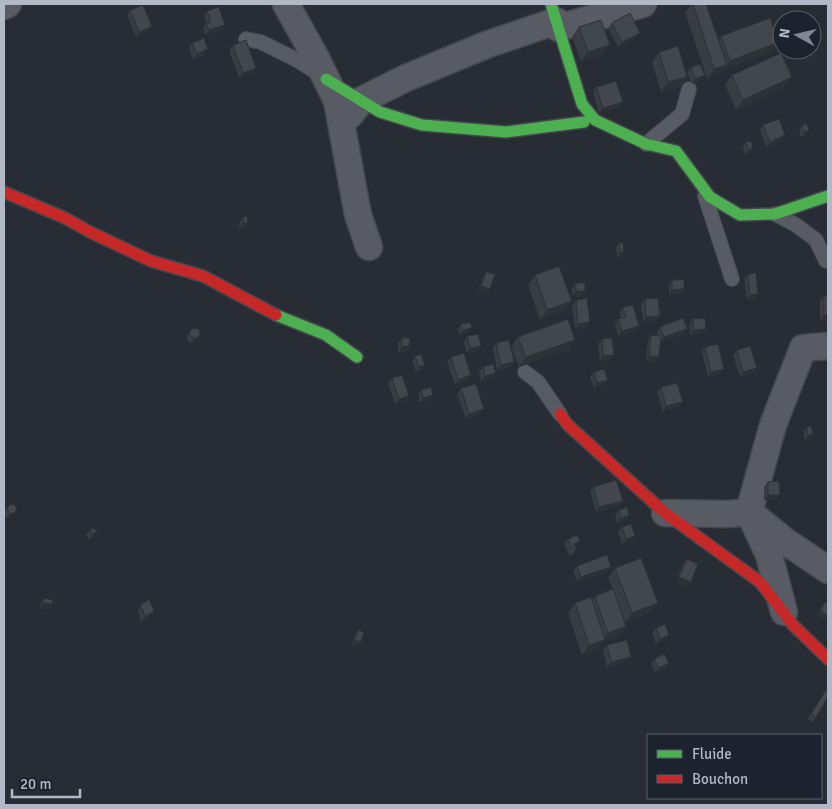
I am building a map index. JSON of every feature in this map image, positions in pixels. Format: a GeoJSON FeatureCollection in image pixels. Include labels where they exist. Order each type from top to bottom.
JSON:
{"type":"FeatureCollection","features":[{"type":"Feature","properties":{"kind":"street"},"geometry":{"type":"LineString","coordinates":[[4,6],[8,4]]}},
{"type":"Feature","properties":{"kind":"street"},"geometry":{"type":"LineString","coordinates":[[286,4],[316,58],[336,101],[358,215],[369,247]]}},
{"type":"Feature","properties":{"kind":"street"},"geometry":{"type":"LineString","coordinates":[[341,125],[362,100],[406,78],[486,45],[555,18],[643,4]]}},
{"type":"Feature","properties":{"kind":"street"},"geometry":{"type":"LineString","coordinates":[[555,18],[582,104],[595,120],[646,144],[676,151],[710,197],[740,215],[774,214],[828,196]]}},
{"type":"Feature","properties":{"kind":"street"},"geometry":{"type":"LineString","coordinates":[[326,79],[380,112],[422,125],[506,132],[584,122]]}},
{"type":"Feature","properties":{"kind":"street"},"geometry":{"type":"LineString","coordinates":[[4,192],[65,218],[151,261],[203,276],[280,317],[326,335],[357,357]]}},
{"type":"Feature","properties":{"kind":"street"},"geometry":{"type":"LineString","coordinates":[[784,612],[769,555],[749,512],[773,425],[802,348],[828,346]]}},
{"type":"Feature","properties":{"kind":"street"},"geometry":{"type":"LineString","coordinates":[[560,414],[568,426],[665,513],[760,582],[793,625],[828,660]]}},
{"type":"Feature","properties":{"kind":"street"},"geometry":{"type":"LineString","coordinates":[[665,513],[728,514],[749,512],[785,541],[828,570]]}},
{"type":"Feature","properties":{"kind":"lane"},"geometry":{"type":"LineString","coordinates":[[246,39],[262,42],[297,60],[326,79]]}},
{"type":"Feature","properties":{"kind":"lane"},"geometry":{"type":"LineString","coordinates":[[646,144],[682,114],[689,89]]}},
{"type":"Feature","properties":{"kind":"lane"},"geometry":{"type":"LineString","coordinates":[[700,184],[732,279]]}},
{"type":"Feature","properties":{"kind":"lane"},"geometry":{"type":"LineString","coordinates":[[774,214],[796,225],[816,240],[826,261]]}},
{"type":"Feature","properties":{"kind":"lane"},"geometry":{"type":"LineString","coordinates":[[525,372],[538,382],[560,414]]}},
{"type":"Feature","properties":{"kind":"building"},"geometry":{"type":"Polygon","coordinates":[[[693,4],[706,4],[727,65],[714,69],[693,4]]]}},
{"type":"Feature","properties":{"kind":"building"},"geometry":{"type":"Polygon","coordinates":[[[143,5],[152,26],[139,32],[130,10],[143,5]]]}},
{"type":"Feature","properties":{"kind":"building"},"geometry":{"type":"Polygon","coordinates":[[[219,7],[225,25],[209,30],[206,23],[211,22],[207,11],[219,7]]]}},
{"type":"Feature","properties":{"kind":"building"},"geometry":{"type":"Polygon","coordinates":[[[630,13],[640,33],[622,42],[612,23],[630,13]]]}},
{"type":"Feature","properties":{"kind":"building"},"geometry":{"type":"Polygon","coordinates":[[[770,18],[772,23],[772,45],[730,61],[721,36],[770,18]]]}},
{"type":"Feature","properties":{"kind":"building"},"geometry":{"type":"Polygon","coordinates":[[[601,20],[610,45],[588,52],[579,27],[601,20]]]}},
{"type":"Feature","properties":{"kind":"building"},"geometry":{"type":"Polygon","coordinates":[[[204,38],[208,49],[197,54],[192,43],[204,38]]]}},
{"type":"Feature","properties":{"kind":"building"},"geometry":{"type":"Polygon","coordinates":[[[246,40],[256,68],[243,73],[233,45],[246,40]]]}},
{"type":"Feature","properties":{"kind":"building"},"geometry":{"type":"Polygon","coordinates":[[[678,46],[687,77],[668,82],[659,52],[678,46]]]}},
{"type":"Feature","properties":{"kind":"building"},"geometry":{"type":"Polygon","coordinates":[[[772,57],[772,60],[784,60],[792,77],[743,100],[732,75],[772,57]]]}},
{"type":"Feature","properties":{"kind":"building"},"geometry":{"type":"Polygon","coordinates":[[[700,64],[705,75],[695,79],[691,67],[700,64]]]}},
{"type":"Feature","properties":{"kind":"building"},"geometry":{"type":"Polygon","coordinates":[[[616,81],[623,102],[603,108],[596,87],[616,81]]]}},
{"type":"Feature","properties":{"kind":"building"},"geometry":{"type":"Polygon","coordinates":[[[779,119],[785,135],[770,142],[763,125],[779,119]]]}},
{"type":"Feature","properties":{"kind":"building"},"geometry":{"type":"Polygon","coordinates":[[[807,124],[809,130],[805,132],[802,125],[807,124]]]}},
{"type":"Feature","properties":{"kind":"building"},"geometry":{"type":"Polygon","coordinates":[[[751,141],[753,148],[748,150],[746,142],[751,141]]]}},
{"type":"Feature","properties":{"kind":"building"},"geometry":{"type":"Polygon","coordinates":[[[244,216],[248,217],[247,223],[243,223],[244,216]]]}},
{"type":"Feature","properties":{"kind":"building"},"geometry":{"type":"Polygon","coordinates":[[[619,243],[623,243],[624,252],[620,252],[619,243]]]}},
{"type":"Feature","properties":{"kind":"building"},"geometry":{"type":"Polygon","coordinates":[[[559,266],[572,301],[547,310],[535,275],[559,266]]]}},
{"type":"Feature","properties":{"kind":"building"},"geometry":{"type":"Polygon","coordinates":[[[486,272],[495,274],[490,289],[481,286],[486,272]]]}},
{"type":"Feature","properties":{"kind":"building"},"geometry":{"type":"Polygon","coordinates":[[[756,273],[758,294],[750,295],[748,274],[756,273]]]}},
{"type":"Feature","properties":{"kind":"building"},"geometry":{"type":"Polygon","coordinates":[[[672,280],[684,280],[684,289],[672,290],[672,280]]]}},
{"type":"Feature","properties":{"kind":"building"},"geometry":{"type":"Polygon","coordinates":[[[576,283],[585,283],[585,291],[576,291],[576,283]]]}},
{"type":"Feature","properties":{"kind":"building"},"geometry":{"type":"Polygon","coordinates":[[[824,296],[828,296],[828,315],[824,315],[824,296]]]}},
{"type":"Feature","properties":{"kind":"building"},"geometry":{"type":"Polygon","coordinates":[[[587,298],[590,322],[578,324],[576,300],[587,298]]]}},
{"type":"Feature","properties":{"kind":"building"},"geometry":{"type":"Polygon","coordinates":[[[658,298],[660,316],[646,317],[645,299],[658,298]]]}},
{"type":"Feature","properties":{"kind":"building"},"geometry":{"type":"Polygon","coordinates":[[[633,305],[639,326],[622,331],[618,319],[626,317],[623,307],[633,305]]]}},
{"type":"Feature","properties":{"kind":"building"},"geometry":{"type":"Polygon","coordinates":[[[683,318],[687,329],[664,337],[660,327],[683,318]]]}},
{"type":"Feature","properties":{"kind":"building"},"geometry":{"type":"Polygon","coordinates":[[[705,318],[706,329],[693,330],[693,319],[705,318]]]}},
{"type":"Feature","properties":{"kind":"building"},"geometry":{"type":"Polygon","coordinates":[[[568,319],[575,340],[526,357],[518,337],[568,319]]]}},
{"type":"Feature","properties":{"kind":"building"},"geometry":{"type":"Polygon","coordinates":[[[470,322],[472,328],[463,330],[461,324],[470,322]]]}},
{"type":"Feature","properties":{"kind":"building"},"geometry":{"type":"Polygon","coordinates":[[[195,328],[200,333],[195,338],[190,333],[195,328]]]}},
{"type":"Feature","properties":{"kind":"building"},"geometry":{"type":"Polygon","coordinates":[[[478,334],[481,346],[470,348],[467,336],[478,334]]]}},
{"type":"Feature","properties":{"kind":"building"},"geometry":{"type":"Polygon","coordinates":[[[651,335],[661,336],[659,357],[649,356],[651,335]]]}},
{"type":"Feature","properties":{"kind":"building"},"geometry":{"type":"Polygon","coordinates":[[[402,338],[410,338],[409,346],[402,347],[402,338]]]}},
{"type":"Feature","properties":{"kind":"building"},"geometry":{"type":"Polygon","coordinates":[[[612,338],[614,355],[603,356],[602,339],[612,338]]]}},
{"type":"Feature","properties":{"kind":"building"},"geometry":{"type":"Polygon","coordinates":[[[509,340],[514,362],[501,365],[496,343],[509,340]]]}},
{"type":"Feature","properties":{"kind":"building"},"geometry":{"type":"Polygon","coordinates":[[[718,344],[724,369],[711,372],[705,347],[718,344]]]}},
{"type":"Feature","properties":{"kind":"building"},"geometry":{"type":"Polygon","coordinates":[[[750,346],[757,368],[743,372],[737,350],[750,346]]]}},
{"type":"Feature","properties":{"kind":"building"},"geometry":{"type":"Polygon","coordinates":[[[464,353],[471,375],[458,380],[451,357],[464,353]]]}},
{"type":"Feature","properties":{"kind":"building"},"geometry":{"type":"Polygon","coordinates":[[[421,354],[425,365],[419,367],[415,356],[421,354]]]}},
{"type":"Feature","properties":{"kind":"building"},"geometry":{"type":"Polygon","coordinates":[[[493,364],[496,373],[485,376],[483,367],[493,364]]]}},
{"type":"Feature","properties":{"kind":"building"},"geometry":{"type":"Polygon","coordinates":[[[604,369],[608,380],[597,383],[594,372],[604,369]]]}},
{"type":"Feature","properties":{"kind":"building"},"geometry":{"type":"Polygon","coordinates":[[[402,375],[409,396],[399,399],[392,378],[402,375]]]}},
{"type":"Feature","properties":{"kind":"building"},"geometry":{"type":"Polygon","coordinates":[[[677,383],[683,402],[666,406],[661,387],[677,383]]]}},
{"type":"Feature","properties":{"kind":"building"},"geometry":{"type":"Polygon","coordinates":[[[476,384],[484,409],[469,414],[461,388],[476,384]]]}},
{"type":"Feature","properties":{"kind":"building"},"geometry":{"type":"Polygon","coordinates":[[[431,387],[433,395],[423,398],[421,390],[431,387]]]}},
{"type":"Feature","properties":{"kind":"building"},"geometry":{"type":"Polygon","coordinates":[[[811,426],[813,434],[808,435],[807,427],[811,426]]]}},
{"type":"Feature","properties":{"kind":"building"},"geometry":{"type":"Polygon","coordinates":[[[616,480],[623,501],[599,507],[593,487],[616,480]]]}},
{"type":"Feature","properties":{"kind":"building"},"geometry":{"type":"Polygon","coordinates":[[[779,481],[780,495],[768,495],[768,482],[779,481]]]}},
{"type":"Feature","properties":{"kind":"building"},"geometry":{"type":"Polygon","coordinates":[[[12,504],[17,509],[12,514],[7,509],[12,504]]]}},
{"type":"Feature","properties":{"kind":"building"},"geometry":{"type":"Polygon","coordinates":[[[627,507],[629,515],[621,518],[619,510],[627,507]]]}},
{"type":"Feature","properties":{"kind":"building"},"geometry":{"type":"Polygon","coordinates":[[[631,524],[635,536],[626,539],[622,527],[631,524]]]}},
{"type":"Feature","properties":{"kind":"building"},"geometry":{"type":"Polygon","coordinates":[[[94,528],[97,532],[92,534],[90,530],[94,528]]]}},
{"type":"Feature","properties":{"kind":"building"},"geometry":{"type":"Polygon","coordinates":[[[577,535],[580,541],[574,544],[576,549],[574,551],[568,539],[577,535]]]}},
{"type":"Feature","properties":{"kind":"building"},"geometry":{"type":"Polygon","coordinates":[[[607,555],[611,567],[581,577],[577,566],[607,555]]]}},
{"type":"Feature","properties":{"kind":"building"},"geometry":{"type":"Polygon","coordinates":[[[641,558],[658,603],[632,613],[615,568],[641,558]]]}},
{"type":"Feature","properties":{"kind":"building"},"geometry":{"type":"Polygon","coordinates":[[[687,559],[698,564],[691,582],[679,577],[687,559]]]}},
{"type":"Feature","properties":{"kind":"building"},"geometry":{"type":"Polygon","coordinates":[[[613,589],[626,626],[608,633],[595,596],[613,589]]]}},
{"type":"Feature","properties":{"kind":"building"},"geometry":{"type":"Polygon","coordinates":[[[591,597],[605,640],[589,645],[575,603],[591,597]]]}},
{"type":"Feature","properties":{"kind":"building"},"geometry":{"type":"Polygon","coordinates":[[[44,598],[53,600],[52,604],[44,603],[44,598]]]}},
{"type":"Feature","properties":{"kind":"building"},"geometry":{"type":"Polygon","coordinates":[[[149,599],[154,611],[145,617],[141,605],[149,599]]]}},
{"type":"Feature","properties":{"kind":"building"},"geometry":{"type":"Polygon","coordinates":[[[824,602],[828,604],[828,615],[821,612],[824,602]]]}},
{"type":"Feature","properties":{"kind":"building"},"geometry":{"type":"Polygon","coordinates":[[[665,624],[669,635],[660,639],[656,628],[665,624]]]}},
{"type":"Feature","properties":{"kind":"building"},"geometry":{"type":"Polygon","coordinates":[[[358,630],[364,632],[361,642],[355,640],[358,630]]]}},
{"type":"Feature","properties":{"kind":"building"},"geometry":{"type":"Polygon","coordinates":[[[627,640],[631,657],[611,662],[607,645],[627,640]]]}},
{"type":"Feature","properties":{"kind":"building"},"geometry":{"type":"Polygon","coordinates":[[[664,654],[669,663],[659,668],[654,659],[664,654]]]}},
{"type":"Feature","properties":{"kind":"building"},"geometry":{"type":"Polygon","coordinates":[[[826,690],[828,691],[828,697],[816,717],[811,714],[826,690]]]}},
{"type":"Feature","properties":{"kind":"traffic: fast"},"geometry":{"type":"LineString","coordinates":[[551,4],[582,104],[595,120],[646,144],[676,151],[710,197],[740,215],[775,214],[828,196]]}},
{"type":"Feature","properties":{"kind":"traffic: fast"},"geometry":{"type":"LineString","coordinates":[[326,79],[380,112],[422,125],[506,132],[584,122]]}},
{"type":"Feature","properties":{"kind":"traffic: fast"},"geometry":{"type":"LineString","coordinates":[[276,315],[326,335],[357,357]]}},
{"type":"Feature","properties":{"kind":"traffic: jam"},"geometry":{"type":"LineString","coordinates":[[4,192],[65,218],[151,261],[203,276],[276,315]]}},
{"type":"Feature","properties":{"kind":"traffic: jam"},"geometry":{"type":"LineString","coordinates":[[560,414],[568,425],[665,513],[760,582],[793,625],[828,659]]}}]}
